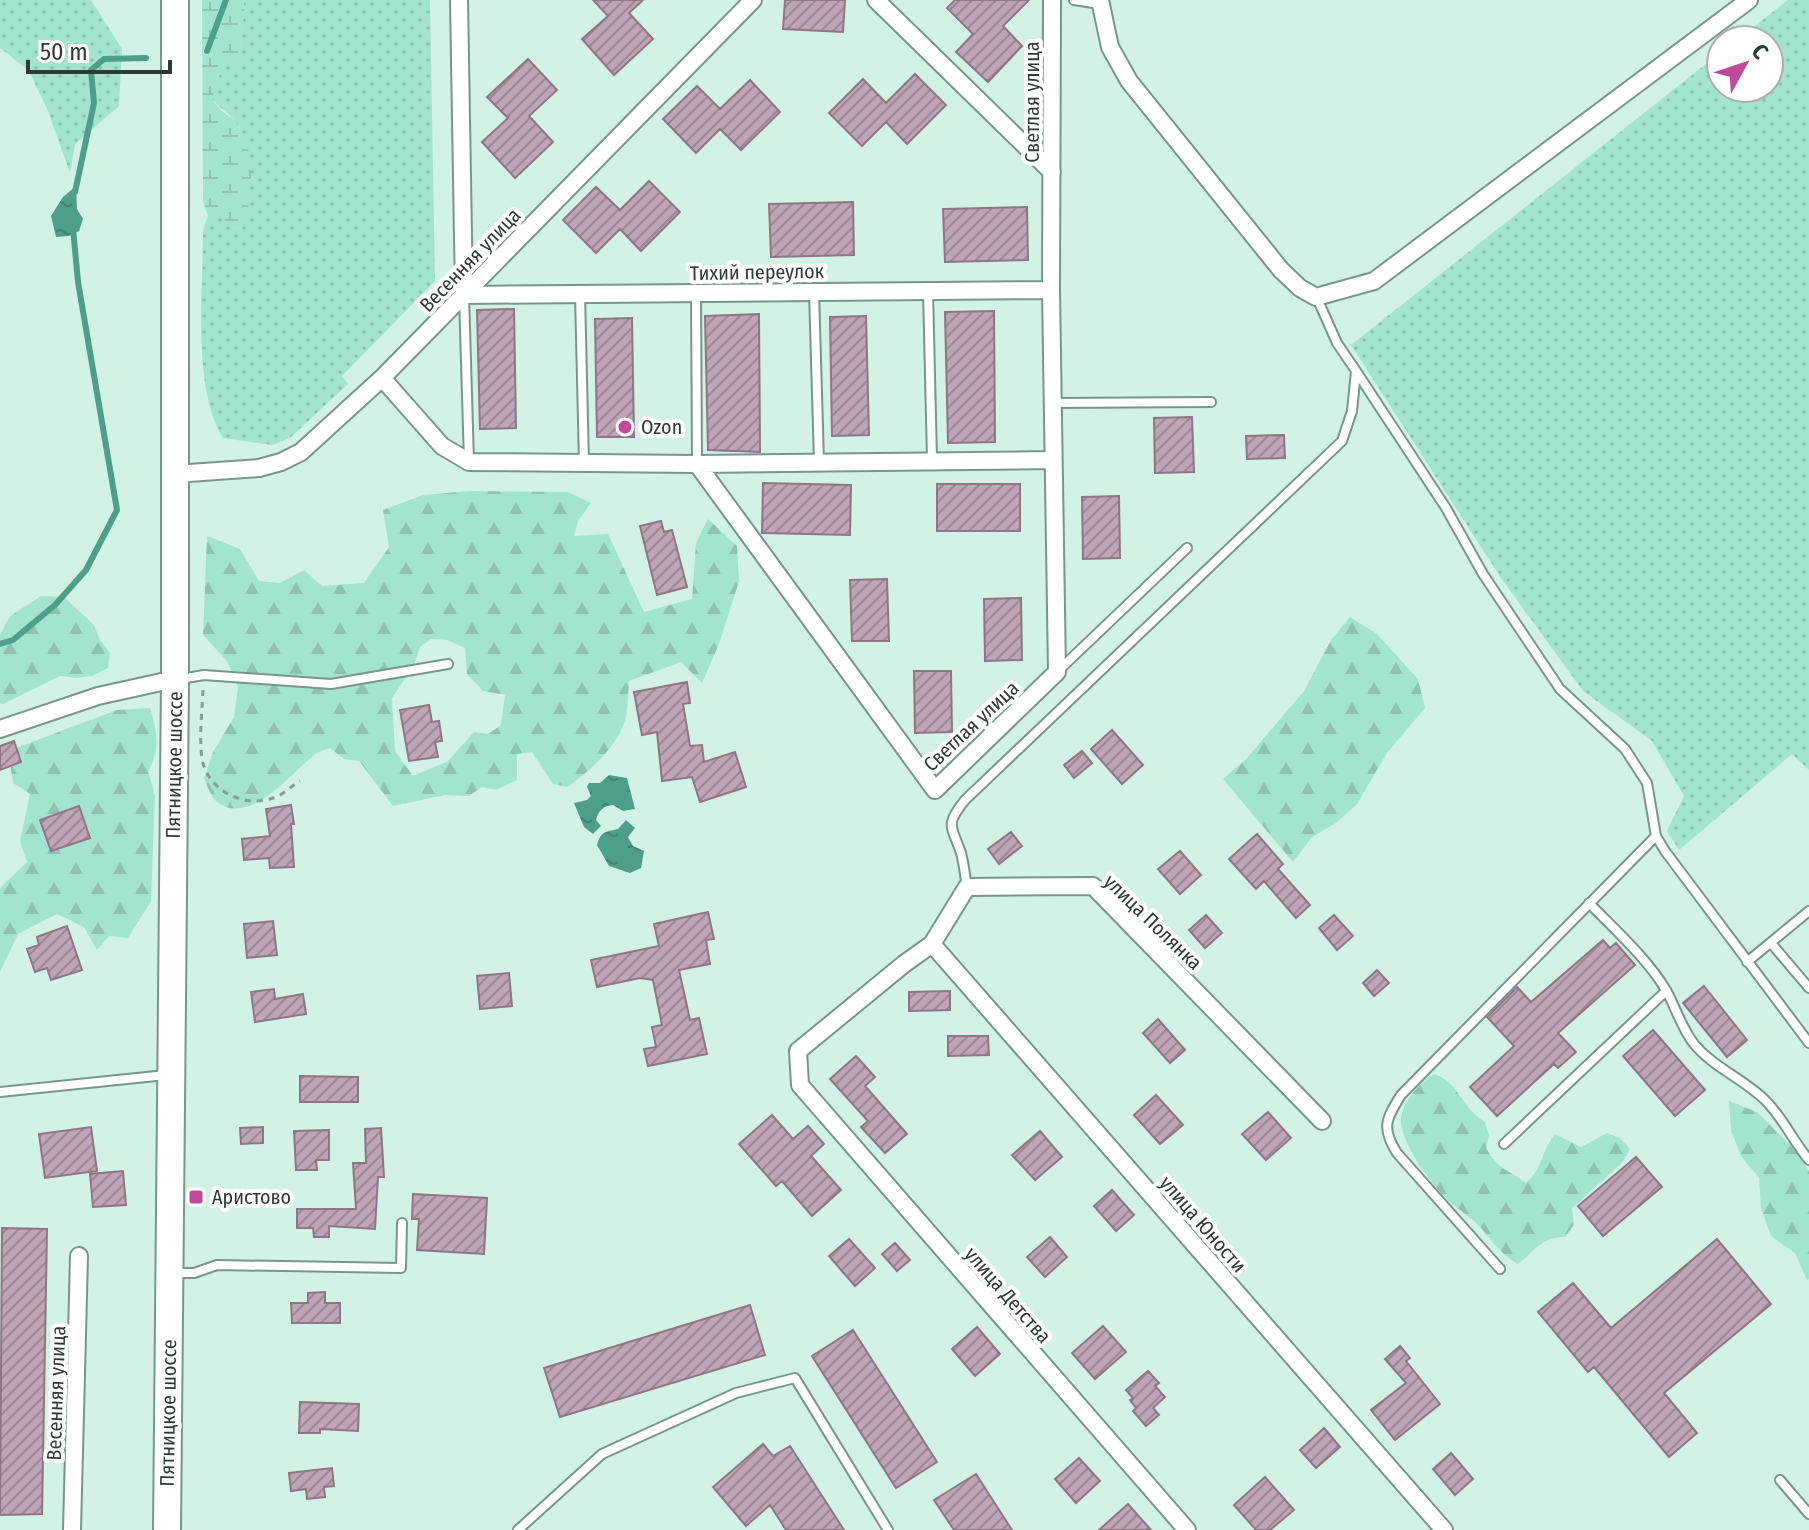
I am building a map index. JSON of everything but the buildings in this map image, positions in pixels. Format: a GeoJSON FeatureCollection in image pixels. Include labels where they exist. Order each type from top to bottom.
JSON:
{"type":"FeatureCollection","features":[{"type":"Feature","properties":{"kind":"main road","name":"Пятницкое шоссе"},"geometry":{"type":"LineString","coordinates":[[167,1530],[175,679],[175,0]]}},
{"type":"Feature","properties":{"kind":"street"},"geometry":{"type":"LineString","coordinates":[[459,0],[464,295]]}},
{"type":"Feature","properties":{"kind":"street","name":"Весенняя улица"},"geometry":{"type":"LineString","coordinates":[[175,474],[259,468],[301,452],[382,378],[753,0]]}},
{"type":"Feature","properties":{"kind":"street"},"geometry":{"type":"LineString","coordinates":[[876,0],[1052,172]]}},
{"type":"Feature","properties":{"kind":"street","name":"Светлая улица"},"geometry":{"type":"LineString","coordinates":[[697,464],[935,790],[1057,672],[1051,290],[1052,0]]}},
{"type":"Feature","properties":{"kind":"street"},"geometry":{"type":"LineString","coordinates":[[1100,2],[1110,47],[1129,81],[1281,270],[1300,288],[1316,297],[1374,281],[1749,0]]}},
{"type":"Feature","properties":{"kind":"street","name":"Тихий переулок"},"geometry":{"type":"LineString","coordinates":[[464,295],[1051,290]]}},
{"type":"Feature","properties":{"kind":"street"},"geometry":{"type":"LineString","coordinates":[[382,378],[442,446],[469,462],[584,465],[1053,460]]}},
{"type":"Feature","properties":{"kind":"street"},"geometry":{"type":"LineString","coordinates":[[0,729],[98,696],[175,679]]}},
{"type":"Feature","properties":{"kind":"street","name":"улица Полянка"},"geometry":{"type":"LineString","coordinates":[[967,887],[1093,886],[1322,1121]]}},
{"type":"Feature","properties":{"kind":"street"},"geometry":{"type":"LineString","coordinates":[[932,944],[967,887]]}},
{"type":"Feature","properties":{"kind":"street","name":"улица Детства"},"geometry":{"type":"LineString","coordinates":[[932,944],[798,1051],[800,1085],[1187,1530]]}},
{"type":"Feature","properties":{"kind":"street","name":"улица Юности"},"geometry":{"type":"LineString","coordinates":[[932,944],[1444,1530]]}},
{"type":"Feature","properties":{"kind":"street","name":"Весенняя улица"},"geometry":{"type":"LineString","coordinates":[[72,1530],[79,1256]]}},
{"type":"Feature","properties":{"kind":"lane"},"geometry":{"type":"LineString","coordinates":[[1074,0],[1100,2]]}},
{"type":"Feature","properties":{"kind":"lane"},"geometry":{"type":"LineString","coordinates":[[928,290],[932,460]]}},
{"type":"Feature","properties":{"kind":"lane"},"geometry":{"type":"LineString","coordinates":[[814,291],[819,462]]}},
{"type":"Feature","properties":{"kind":"lane"},"geometry":{"type":"LineString","coordinates":[[696,292],[697,464]]}},
{"type":"Feature","properties":{"kind":"lane"},"geometry":{"type":"LineString","coordinates":[[580,294],[584,465]]}},
{"type":"Feature","properties":{"kind":"lane"},"geometry":{"type":"LineString","coordinates":[[464,295],[469,462]]}},
{"type":"Feature","properties":{"kind":"lane"},"geometry":{"type":"LineString","coordinates":[[1316,297],[1337,343],[1446,508],[1483,574],[1560,689],[1625,749],[1647,783],[1656,836],[1809,1043]]}},
{"type":"Feature","properties":{"kind":"lane"},"geometry":{"type":"LineString","coordinates":[[967,887],[961,853],[951,831],[952,816],[1342,441],[1352,411],[1356,371]]}},
{"type":"Feature","properties":{"kind":"lane"},"geometry":{"type":"LineString","coordinates":[[1053,403],[1211,402]]}},
{"type":"Feature","properties":{"kind":"lane"},"geometry":{"type":"LineString","coordinates":[[1057,672],[1187,548]]}},
{"type":"Feature","properties":{"kind":"lane"},"geometry":{"type":"LineString","coordinates":[[175,679],[204,675],[331,684],[448,664]]}},
{"type":"Feature","properties":{"kind":"lane"},"geometry":{"type":"LineString","coordinates":[[1500,1269],[1397,1153],[1387,1137],[1388,1116],[1401,1095],[1656,836]]}},
{"type":"Feature","properties":{"kind":"lane"},"geometry":{"type":"LineString","coordinates":[[1589,903],[1646,963],[1666,991],[1693,1042],[1709,1061],[1743,1081],[1766,1101],[1789,1128],[1809,1160]]}},
{"type":"Feature","properties":{"kind":"lane"},"geometry":{"type":"LineString","coordinates":[[1747,962],[1809,911]]}},
{"type":"Feature","properties":{"kind":"lane"},"geometry":{"type":"LineString","coordinates":[[1771,943],[1809,988]]}},
{"type":"Feature","properties":{"kind":"lane"},"geometry":{"type":"LineString","coordinates":[[1504,1144],[1666,991]]}},
{"type":"Feature","properties":{"kind":"lane"},"geometry":{"type":"LineString","coordinates":[[0,1092],[170,1074]]}},
{"type":"Feature","properties":{"kind":"lane"},"geometry":{"type":"LineString","coordinates":[[170,1273],[194,1273],[217,1265],[401,1268],[402,1223]]}},
{"type":"Feature","properties":{"kind":"lane"},"geometry":{"type":"LineString","coordinates":[[518,1530],[602,1454],[736,1393],[795,1378],[888,1530]]}},
{"type":"Feature","properties":{"kind":"lane"},"geometry":{"type":"LineString","coordinates":[[1780,1480],[1809,1514]]}},
{"type":"Feature","properties":{"kind":"path"},"geometry":{"type":"LineString","coordinates":[[204,675],[202,762],[213,782],[231,797],[252,801],[278,796],[300,781]]}},
{"type":"Feature","properties":{"kind":"green space"},"geometry":{"type":"Polygon","coordinates":[[[0,0],[91,0],[122,49],[119,106],[75,144],[70,173],[48,111],[29,71],[0,48],[0,0]]]}},
{"type":"Feature","properties":{"kind":"green space"},"geometry":{"type":"Polygon","coordinates":[[[202,0],[243,0],[245,9],[240,38],[242,63],[227,62],[213,86],[213,101],[235,120],[248,147],[251,176],[247,221],[241,229],[227,226],[222,213],[208,216],[203,201],[202,0]]]}},
{"type":"Feature","properties":{"kind":"green space"},"geometry":{"type":"Polygon","coordinates":[[[243,0],[430,0],[435,281],[342,376],[348,384],[290,438],[272,445],[223,438],[207,393],[201,338],[203,230],[208,216],[222,212],[228,226],[241,229],[248,188],[249,162],[243,136],[234,119],[213,100],[213,86],[227,61],[241,63],[243,0]]]}},
{"type":"Feature","properties":{"kind":"green space"},"geometry":{"type":"Polygon","coordinates":[[[1788,0],[1809,0],[1809,770],[1792,754],[1679,850],[1667,831],[1684,796],[1652,741],[1583,691],[1501,578],[1351,345],[1705,65],[1705,104],[1785,104],[1785,24],[1757,24],[1788,0]]]}},
{"type":"Feature","properties":{"kind":"green space"},"geometry":{"type":"Polygon","coordinates":[[[470,491],[568,492],[591,503],[578,521],[574,536],[608,534],[644,612],[692,599],[696,543],[708,519],[737,546],[739,581],[719,644],[702,683],[681,662],[629,681],[625,720],[616,740],[594,766],[568,787],[553,784],[532,752],[517,754],[517,780],[496,790],[482,787],[469,796],[445,795],[393,806],[359,761],[344,759],[330,748],[315,755],[282,785],[256,803],[229,808],[216,801],[204,779],[213,752],[234,717],[238,687],[227,661],[203,635],[207,536],[240,549],[259,581],[280,583],[304,570],[322,586],[364,583],[389,547],[383,510],[423,495],[470,491]],[[431,639],[420,647],[414,665],[392,698],[395,751],[413,776],[448,761],[474,732],[488,734],[501,725],[505,695],[483,691],[467,674],[465,648],[447,640],[431,639]]]}},
{"type":"Feature","properties":{"kind":"green space"},"geometry":{"type":"Polygon","coordinates":[[[41,596],[64,597],[94,625],[110,653],[108,668],[92,676],[60,676],[0,703],[0,635],[10,616],[41,596]]]}},
{"type":"Feature","properties":{"kind":"green space"},"geometry":{"type":"Polygon","coordinates":[[[1350,617],[1377,634],[1418,679],[1425,708],[1387,753],[1357,804],[1336,823],[1312,837],[1293,862],[1223,779],[1247,758],[1304,691],[1331,640],[1350,617]]]}},
{"type":"Feature","properties":{"kind":"green space"},"geometry":{"type":"Polygon","coordinates":[[[150,708],[156,740],[155,756],[148,771],[155,796],[151,901],[128,938],[109,936],[97,950],[84,927],[57,914],[18,934],[0,972],[0,888],[27,862],[20,841],[30,794],[13,783],[8,751],[117,710],[150,708]]]}},
{"type":"Feature","properties":{"kind":"green space"},"geometry":{"type":"Polygon","coordinates":[[[1434,1074],[1450,1083],[1471,1110],[1485,1122],[1489,1135],[1486,1148],[1495,1161],[1526,1183],[1536,1172],[1555,1134],[1581,1147],[1607,1133],[1620,1138],[1630,1149],[1622,1163],[1572,1208],[1574,1225],[1565,1237],[1544,1242],[1518,1264],[1441,1193],[1406,1141],[1401,1123],[1404,1109],[1417,1088],[1434,1074]]]}},
{"type":"Feature","properties":{"kind":"green space"},"geometry":{"type":"Polygon","coordinates":[[[1729,1101],[1757,1112],[1797,1152],[1809,1171],[1807,1280],[1795,1253],[1771,1236],[1761,1208],[1759,1178],[1741,1156],[1731,1130],[1729,1101]]]}},
{"type":"Feature","properties":{"kind":"water"},"geometry":{"type":"Polygon","coordinates":[[[76,186],[77,209],[83,219],[79,231],[56,237],[51,216],[63,197],[76,186]]]}},
{"type":"Feature","properties":{"kind":"water"},"geometry":{"type":"Polygon","coordinates":[[[609,775],[627,778],[635,809],[623,811],[613,805],[604,808],[596,820],[601,826],[593,834],[584,827],[574,803],[591,796],[587,787],[589,783],[600,783],[609,775]]]}},
{"type":"Feature","properties":{"kind":"water"},"geometry":{"type":"Polygon","coordinates":[[[626,820],[635,828],[628,837],[633,846],[644,851],[641,868],[630,873],[609,866],[597,845],[602,835],[618,829],[626,820]]]}},
{"type":"Feature","properties":{"kind":"waterway"},"geometry":{"type":"LineString","coordinates":[[207,51],[226,0]]}},
{"type":"Feature","properties":{"kind":"waterway"},"geometry":{"type":"LineString","coordinates":[[75,192],[94,103],[91,70],[104,59],[146,58]]}},
{"type":"Feature","properties":{"kind":"waterway"},"geometry":{"type":"LineString","coordinates":[[0,644],[13,640],[55,605],[86,570],[117,510],[78,282],[73,228]]}},
{"type":"Feature","properties":{"kind":"place","name":"Ozon"},"geometry":{"type":"Point","coordinates":[625,427]}},
{"type":"Feature","properties":{"kind":"place","name":"Аристово"},"geometry":{"type":"Point","coordinates":[196,1197]}}]}
